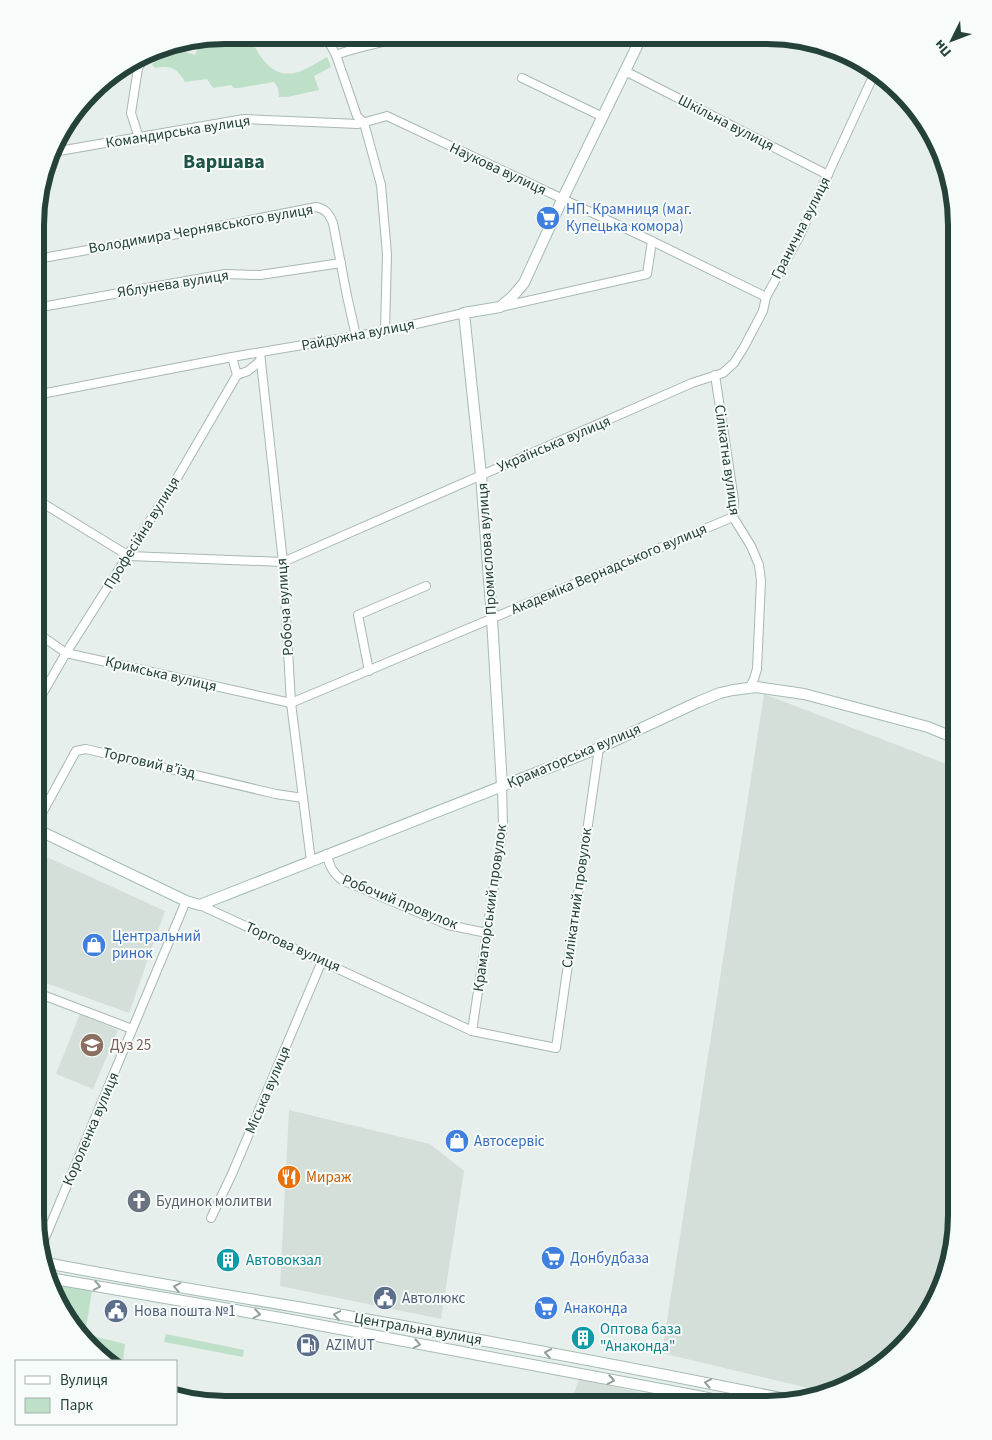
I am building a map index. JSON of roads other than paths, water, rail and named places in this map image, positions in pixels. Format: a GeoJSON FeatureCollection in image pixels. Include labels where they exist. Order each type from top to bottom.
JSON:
{"type":"FeatureCollection","features":[{"type":"Feature","properties":{"kind":"street"},"geometry":{"type":"LineString","coordinates":[[330,44],[336,55],[356,116],[364,123],[381,185],[387,254],[385,331]]}},
{"type":"Feature","properties":{"kind":"street"},"geometry":{"type":"LineString","coordinates":[[336,55],[352,48],[372,44]]}},
{"type":"Feature","properties":{"kind":"street"},"geometry":{"type":"LineString","coordinates":[[500,307],[513,296],[524,282],[638,44]]}},
{"type":"Feature","properties":{"kind":"street"},"geometry":{"type":"LineString","coordinates":[[139,138],[131,113],[140,65]]}},
{"type":"Feature","properties":{"kind":"street","name":"Шкільна вулиця"},"geometry":{"type":"LineString","coordinates":[[625,71],[828,175]]}},
{"type":"Feature","properties":{"kind":"street"},"geometry":{"type":"LineString","coordinates":[[522,78],[603,117]]}},
{"type":"Feature","properties":{"kind":"street","name":"Гранична вулиця"},"geometry":{"type":"LineString","coordinates":[[715,375],[723,372],[734,363],[744,347],[763,311],[766,297],[828,175],[873,78]]}},
{"type":"Feature","properties":{"kind":"street","name":"Наукова вулиця"},"geometry":{"type":"LineString","coordinates":[[364,123],[387,116],[766,297]]}},
{"type":"Feature","properties":{"kind":"street","name":"Командирська вулиця"},"geometry":{"type":"LineString","coordinates":[[60,151],[244,119],[364,123]]}},
{"type":"Feature","properties":{"kind":"street","name":"Володимира Чернявського вулиця"},"geometry":{"type":"LineString","coordinates":[[44,258],[316,207],[322,208],[329,213],[333,223],[356,336]]}},
{"type":"Feature","properties":{"kind":"street","name":"Райдужна вулиця"},"geometry":{"type":"LineString","coordinates":[[44,393],[232,357],[260,356],[500,307],[647,274],[652,241]]}},
{"type":"Feature","properties":{"kind":"street","name":"Яблунева вулиця"},"geometry":{"type":"LineString","coordinates":[[44,307],[225,274],[260,275],[340,263]]}},
{"type":"Feature","properties":{"kind":"street","name":"Промислова вулиця"},"geometry":{"type":"LineString","coordinates":[[464,313],[481,475],[502,786]]}},
{"type":"Feature","properties":{"kind":"street"},"geometry":{"type":"LineString","coordinates":[[232,357],[237,375],[248,371],[260,356]]}},
{"type":"Feature","properties":{"kind":"street","name":"Робоча вулиця"},"geometry":{"type":"LineString","coordinates":[[260,356],[283,562],[291,703],[311,861]]}},
{"type":"Feature","properties":{"kind":"street","name":"Професійна вулиця"},"geometry":{"type":"LineString","coordinates":[[44,691],[66,653],[129,556],[237,375]]}},
{"type":"Feature","properties":{"kind":"street","name":"Українська вулиця"},"geometry":{"type":"LineString","coordinates":[[283,562],[692,383],[715,375]]}},
{"type":"Feature","properties":{"kind":"street","name":"Сілікатна вулиця"},"geometry":{"type":"LineString","coordinates":[[715,375],[734,500],[733,517],[751,546],[759,565],[762,581],[756,669],[750,687]]}},
{"type":"Feature","properties":{"kind":"street"},"geometry":{"type":"LineString","coordinates":[[44,505],[129,556],[283,562]]}},
{"type":"Feature","properties":{"kind":"street","name":"Академіка Вернадського вулиця"},"geometry":{"type":"LineString","coordinates":[[291,703],[733,517]]}},
{"type":"Feature","properties":{"kind":"street"},"geometry":{"type":"LineString","coordinates":[[369,671],[358,615],[426,586]]}},
{"type":"Feature","properties":{"kind":"street","name":"Кримська вулиця"},"geometry":{"type":"LineString","coordinates":[[44,638],[66,653],[291,703]]}},
{"type":"Feature","properties":{"kind":"street","name":"Краматорська вулиця"},"geometry":{"type":"LineString","coordinates":[[200,905],[599,748],[720,693],[750,687],[770,688],[804,694],[928,727],[948,735]]}},
{"type":"Feature","properties":{"kind":"street","name":"Силікатний провулок"},"geometry":{"type":"LineString","coordinates":[[556,1048],[599,748]]}},
{"type":"Feature","properties":{"kind":"street","name":"Торговий в’їзд"},"geometry":{"type":"LineString","coordinates":[[44,809],[76,751],[86,749],[276,794],[303,798]]}},
{"type":"Feature","properties":{"kind":"street","name":"Краматорський провулок"},"geometry":{"type":"LineString","coordinates":[[472,1031],[503,826],[502,786]]}},
{"type":"Feature","properties":{"kind":"street","name":"Торгова вулиця"},"geometry":{"type":"LineString","coordinates":[[44,833],[186,901],[200,905],[472,1031],[556,1048]]}},
{"type":"Feature","properties":{"kind":"street","name":"Робочий провулок"},"geometry":{"type":"LineString","coordinates":[[327,854],[334,874],[342,880],[448,925],[487,932]]}},
{"type":"Feature","properties":{"kind":"street","name":"Короленка вулиця"},"geometry":{"type":"LineString","coordinates":[[45,1238],[186,901]]}},
{"type":"Feature","properties":{"kind":"street","name":"Міська вулиця"},"geometry":{"type":"LineString","coordinates":[[211,1218],[232,1174],[322,961]]}},
{"type":"Feature","properties":{"kind":"street"},"geometry":{"type":"LineString","coordinates":[[44,995],[132,1029]]}},
{"type":"Feature","properties":{"kind":"street","name":"Центральна вулиця"},"geometry":{"type":"LineString","coordinates":[[51,1264],[546,1353],[769,1396]]}},
{"type":"Feature","properties":{"kind":"street","name":"Центральна вулиця"},"geometry":{"type":"LineString","coordinates":[[55,1279],[291,1320],[698,1396]]}},
{"type":"Feature","properties":{"kind":"place","name":"НП. Крамниця (маг. Купецька комора)"},"geometry":{"type":"Point","coordinates":[548,218]}},
{"type":"Feature","properties":{"kind":"place","name":"Центральний ринок"},"geometry":{"type":"Point","coordinates":[94,945]}},
{"type":"Feature","properties":{"kind":"place","name":"Дуз 25"},"geometry":{"type":"Point","coordinates":[92,1045]}},
{"type":"Feature","properties":{"kind":"place","name":"Автосервіс"},"geometry":{"type":"Point","coordinates":[457,1141]}},
{"type":"Feature","properties":{"kind":"place","name":"Мираж"},"geometry":{"type":"Point","coordinates":[289,1177]}},
{"type":"Feature","properties":{"kind":"place","name":"Будинок молитви"},"geometry":{"type":"Point","coordinates":[139,1201]}},
{"type":"Feature","properties":{"kind":"place","name":"Донбудбаза"},"geometry":{"type":"Point","coordinates":[553,1258]}},
{"type":"Feature","properties":{"kind":"place","name":"Автовокзал"},"geometry":{"type":"Point","coordinates":[228,1260]}},
{"type":"Feature","properties":{"kind":"place","name":"Автолюкс"},"geometry":{"type":"Point","coordinates":[385,1298]}},
{"type":"Feature","properties":{"kind":"place","name":"Анаконда"},"geometry":{"type":"Point","coordinates":[546,1308]}},
{"type":"Feature","properties":{"kind":"place","name":"Нова пошта №1"},"geometry":{"type":"Point","coordinates":[116,1311]}},
{"type":"Feature","properties":{"kind":"place","name":"Оптова база \"Анаконда\""},"geometry":{"type":"Point","coordinates":[583,1338]}},
{"type":"Feature","properties":{"kind":"place","name":"AZIMUT"},"geometry":{"type":"Point","coordinates":[308,1345]}},
{"type":"Feature","properties":{"kind":"district","name":"Варшава"},"geometry":{"type":"Point","coordinates":[224,162]}}]}
